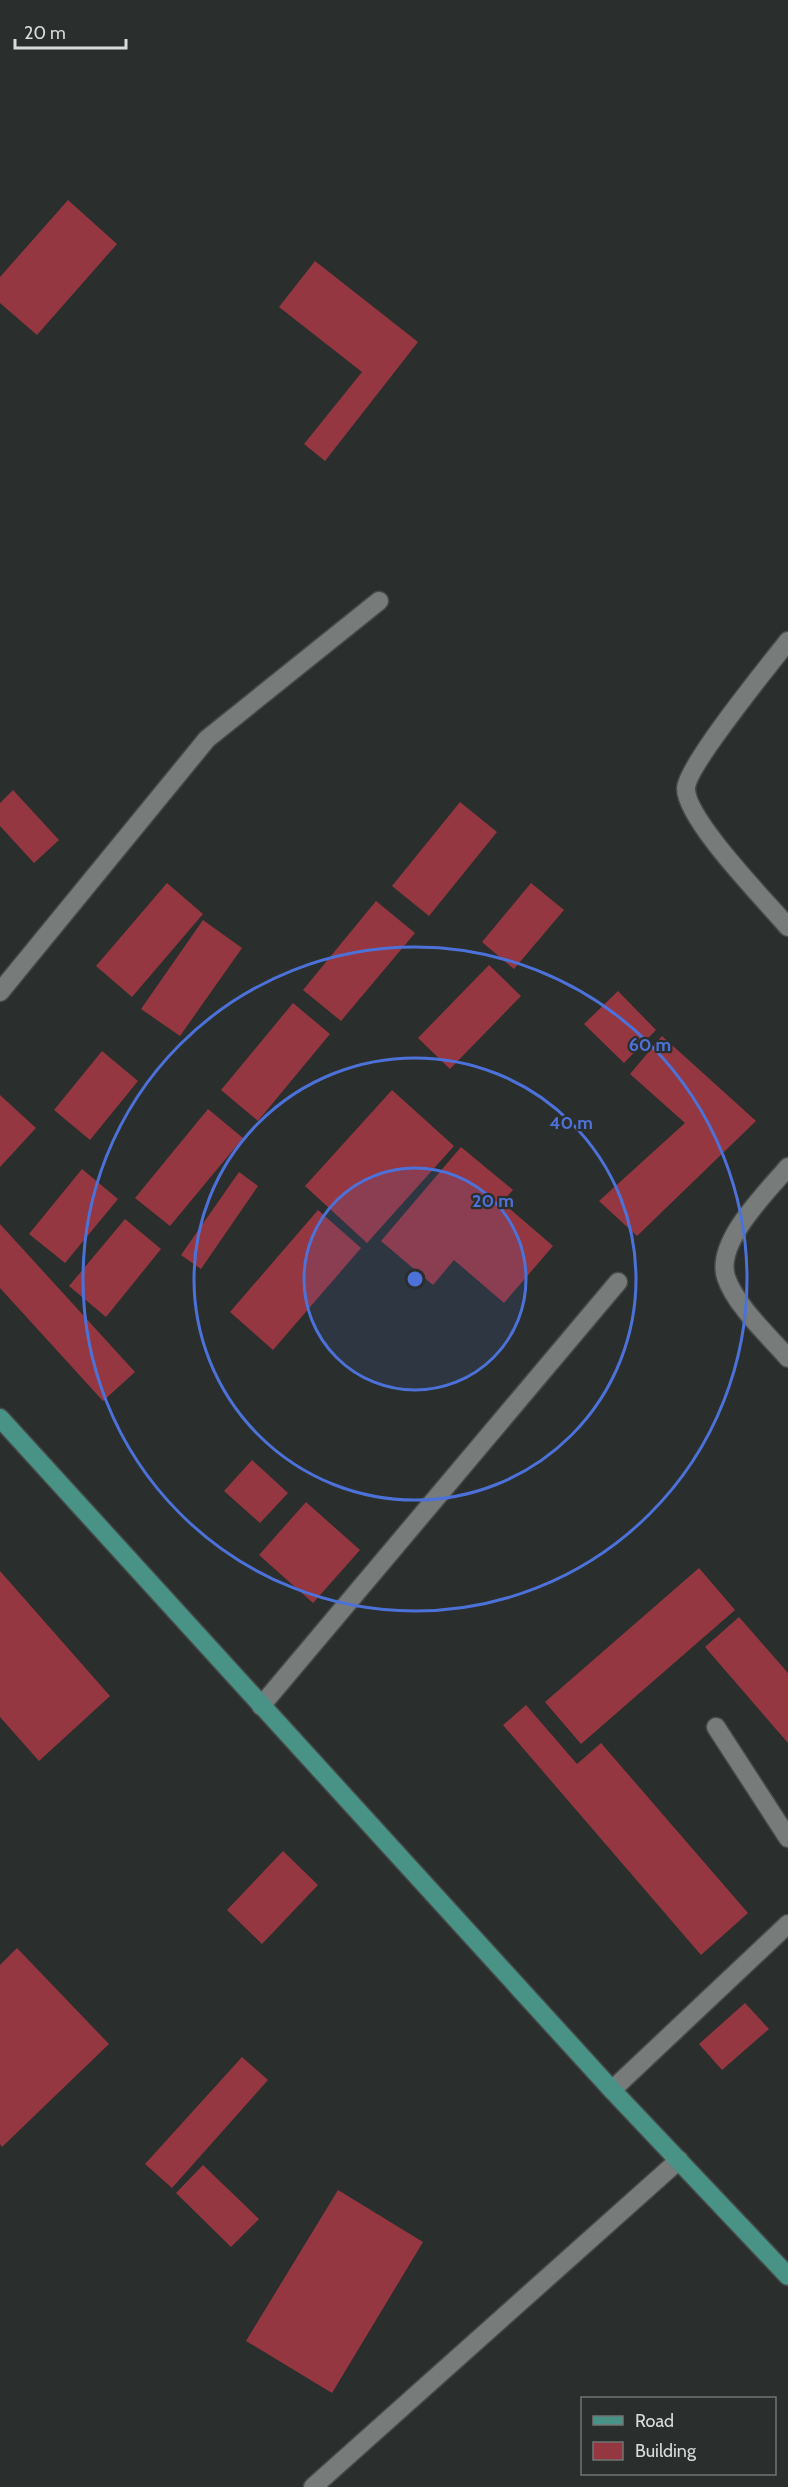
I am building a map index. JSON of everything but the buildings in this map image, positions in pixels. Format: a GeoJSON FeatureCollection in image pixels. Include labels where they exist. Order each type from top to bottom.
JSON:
{"type":"FeatureCollection","features":[{"type":"Feature","properties":{"kind":"main road"},"geometry":{"type":"LineString","coordinates":[[0,1418],[612,2090],[788,2276]]}},
{"type":"Feature","properties":{"kind":"street"},"geometry":{"type":"LineString","coordinates":[[0,992],[207,739],[379,602]]}},
{"type":"Feature","properties":{"kind":"street"},"geometry":{"type":"LineString","coordinates":[[788,641],[714,738],[686,787],[690,804],[702,826],[788,927]]}},
{"type":"Feature","properties":{"kind":"street"},"geometry":{"type":"LineString","coordinates":[[788,1167],[752,1210],[731,1241],[726,1258],[726,1275],[734,1292],[788,1358]]}},
{"type":"Feature","properties":{"kind":"street"},"geometry":{"type":"LineString","coordinates":[[261,1706],[618,1282]]}},
{"type":"Feature","properties":{"kind":"street"},"geometry":{"type":"LineString","coordinates":[[716,1727],[788,1838]]}},
{"type":"Feature","properties":{"kind":"street"},"geometry":{"type":"LineString","coordinates":[[612,2090],[788,1924]]}},
{"type":"Feature","properties":{"kind":"street"},"geometry":{"type":"LineString","coordinates":[[313,2487],[679,2160]]}}]}
